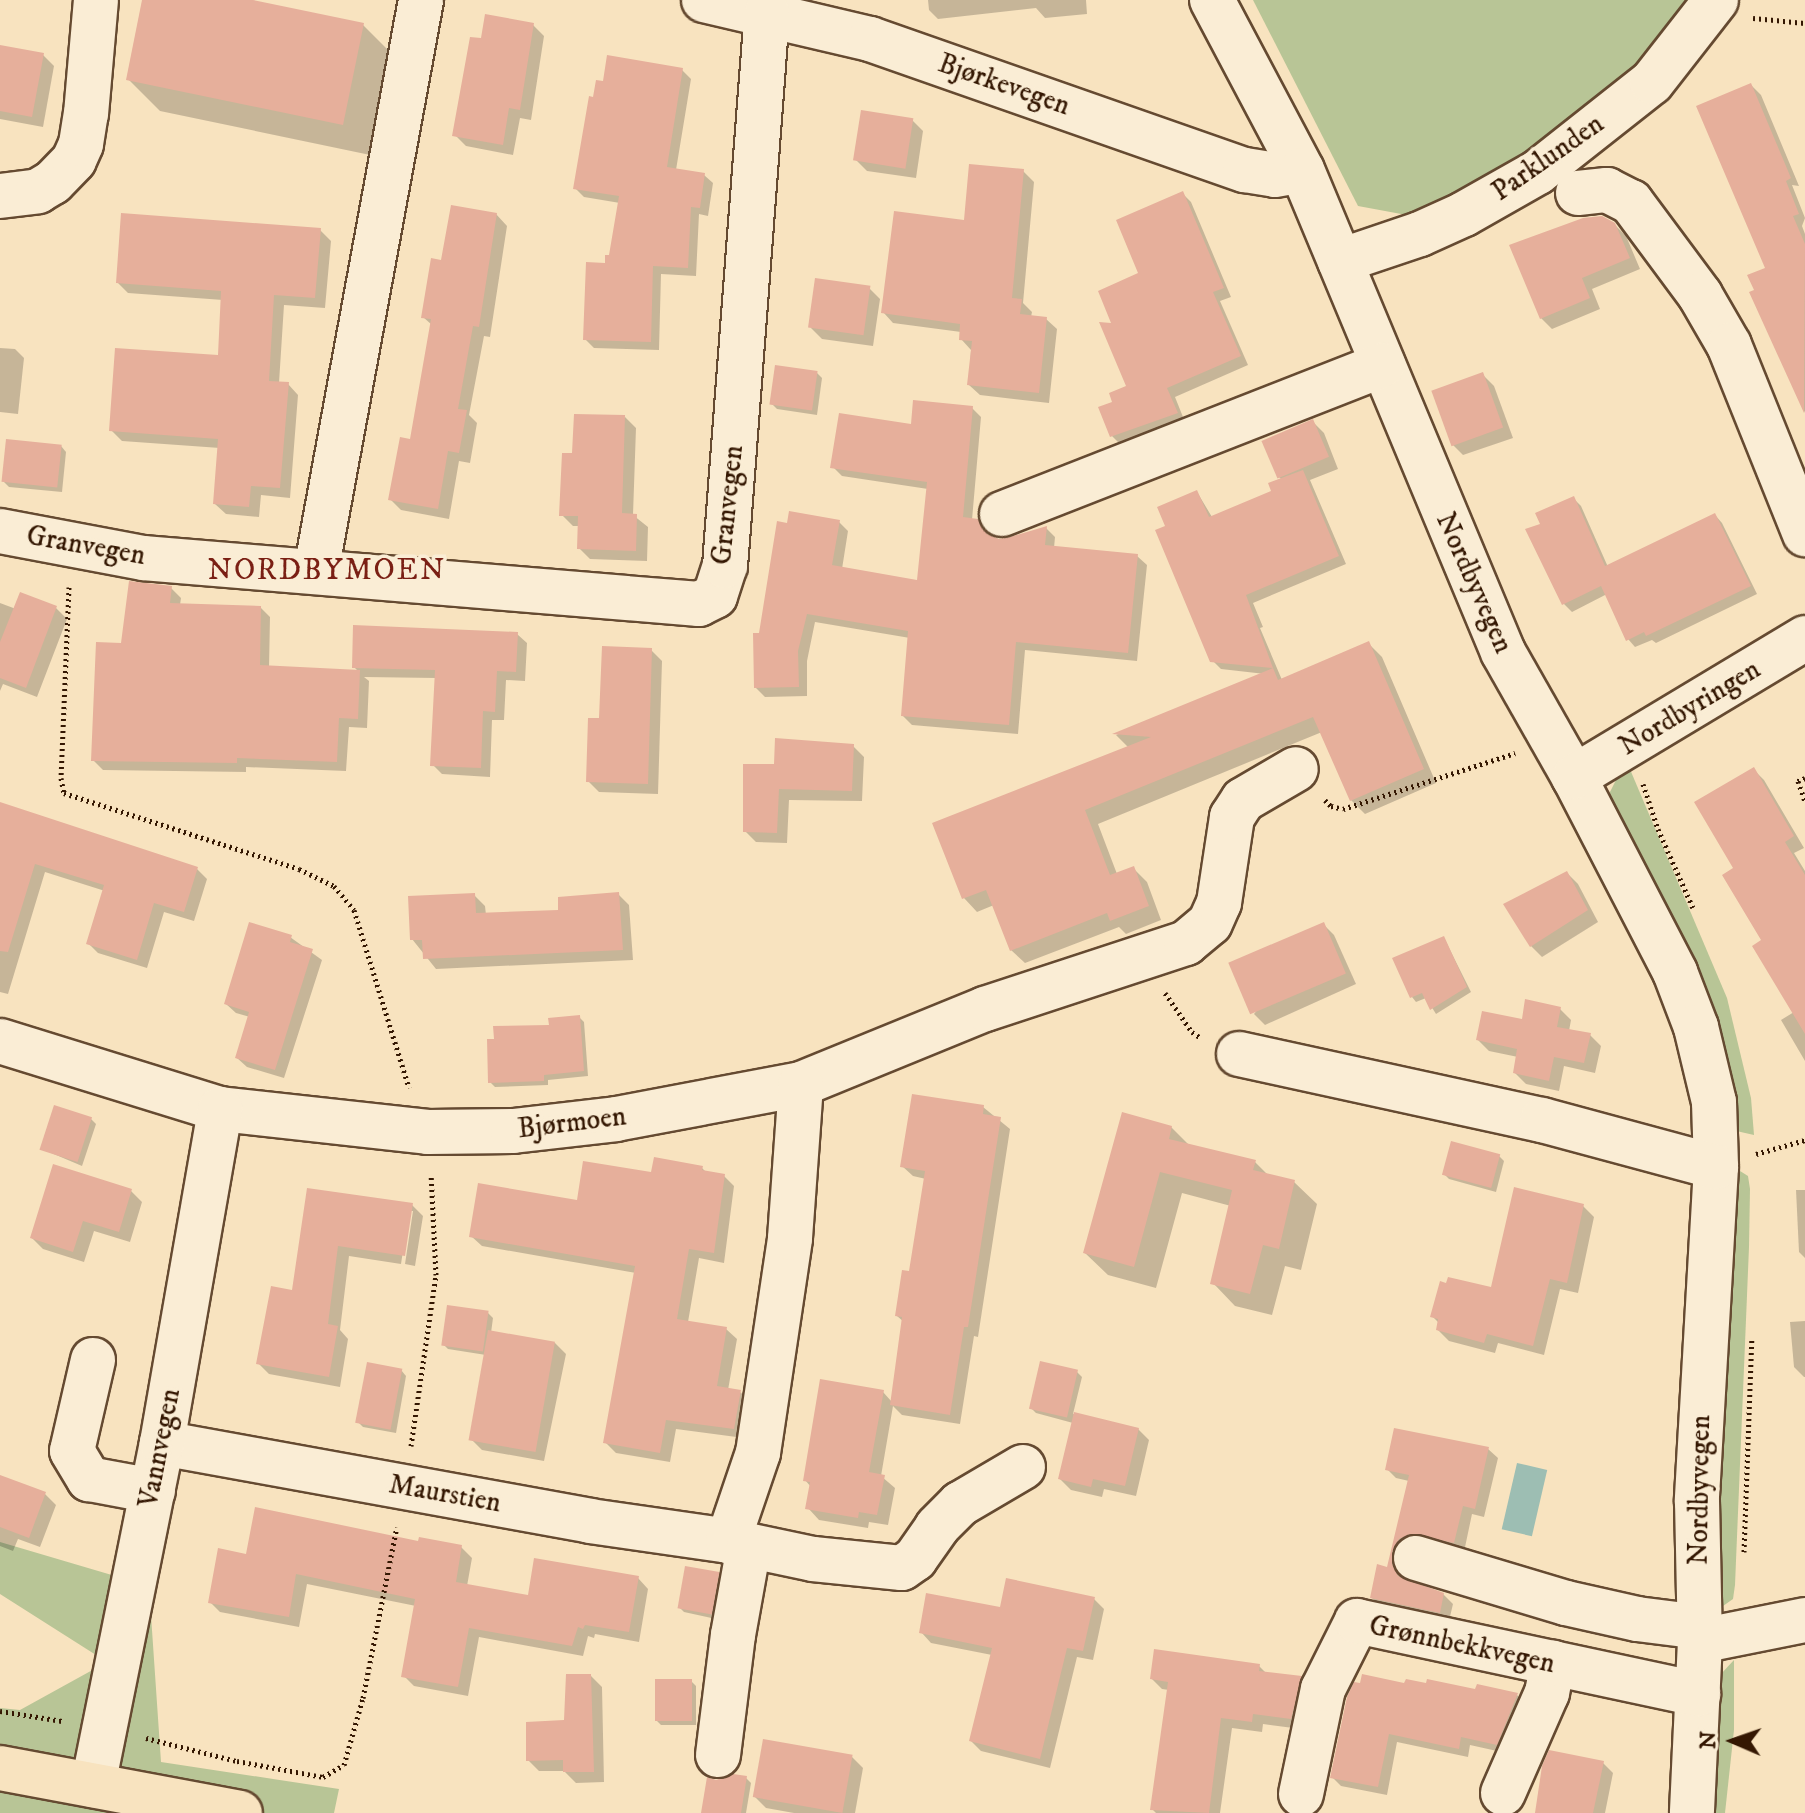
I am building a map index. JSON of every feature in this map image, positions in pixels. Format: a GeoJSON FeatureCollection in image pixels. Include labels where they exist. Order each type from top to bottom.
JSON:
{"type":"FeatureCollection","features":[{"type":"Feature","properties":{"kind":"main road"},"geometry":{"type":"LineString","coordinates":[[0,1768],[240,1813]]}},
{"type":"Feature","properties":{"kind":"street"},"geometry":{"type":"LineString","coordinates":[[0,196],[38,191],[53,182],[74,160],[81,144],[86,114],[96,0]]}},
{"type":"Feature","properties":{"kind":"street"},"geometry":{"type":"LineString","coordinates":[[316,571],[421,0]]}},
{"type":"Feature","properties":{"kind":"street","name":"Bjørkevegen"},"geometry":{"type":"LineString","coordinates":[[704,0],[767,12],[870,39],[1245,170],[1275,175],[1302,170]]}},
{"type":"Feature","properties":{"kind":"street","name":"Nordbyvegen"},"geometry":{"type":"LineString","coordinates":[[1212,0],[1302,170],[1503,652],[1564,759],[1675,972],[1696,1027],[1714,1102],[1736,1168],[1697,1501],[1700,1634],[1692,1813]]}},
{"type":"Feature","properties":{"kind":"street","name":"Parklunden"},"geometry":{"type":"LineString","coordinates":[[1340,261],[1453,219],[1538,172],[1652,82],[1716,0]]}},
{"type":"Feature","properties":{"kind":"street","name":"Granvegen"},"geometry":{"type":"LineString","coordinates":[[0,531],[143,558],[699,604],[715,596],[725,566],[767,12]]}},
{"type":"Feature","properties":{"kind":"street"},"geometry":{"type":"LineString","coordinates":[[1578,193],[1607,190],[1631,202],[1700,295],[1729,345],[1805,534]]}},
{"type":"Feature","properties":{"kind":"street"},"geometry":{"type":"LineString","coordinates":[[1002,514],[1383,365]]}},
{"type":"Feature","properties":{"kind":"street","name":"Nordbyringen"},"geometry":{"type":"LineString","coordinates":[[1564,759],[1805,638]]}},
{"type":"Feature","properties":{"kind":"street","name":"Bjørmoen"},"geometry":{"type":"LineString","coordinates":[[0,1041],[220,1109],[428,1132],[513,1131],[616,1119],[801,1084],[985,1009],[1186,943],[1210,923],[1219,903],[1232,817],[1243,800],[1296,769]]}},
{"type":"Feature","properties":{"kind":"street"},"geometry":{"type":"LineString","coordinates":[[1239,1054],[1542,1120],[1736,1168]]}},
{"type":"Feature","properties":{"kind":"street"},"geometry":{"type":"LineString","coordinates":[[718,1755],[733,1635],[738,1543],[758,1453],[790,1238],[801,1084]]}},
{"type":"Feature","properties":{"kind":"street","name":"Vannvegen"},"geometry":{"type":"LineString","coordinates":[[93,1785],[153,1491],[220,1109]]}},
{"type":"Feature","properties":{"kind":"street"},"geometry":{"type":"LineString","coordinates":[[93,1360],[72,1451],[89,1479],[153,1491]]}},
{"type":"Feature","properties":{"kind":"street","name":"Maurstien"},"geometry":{"type":"LineString","coordinates":[[162,1443],[590,1521],[738,1543],[813,1559],[902,1568],[915,1559],[937,1527],[960,1504],[1023,1467]]}},
{"type":"Feature","properties":{"kind":"street"},"geometry":{"type":"LineString","coordinates":[[1416,1558],[1566,1603],[1700,1634],[1799,1629]]}},
{"type":"Feature","properties":{"kind":"street","name":"Grønnbekkvegen"},"geometry":{"type":"LineString","coordinates":[[1301,1794],[1323,1689],[1357,1621],[1698,1694]]}},
{"type":"Feature","properties":{"kind":"street"},"geometry":{"type":"LineString","coordinates":[[1503,1793],[1547,1693],[1553,1663]]}},
{"type":"Feature","properties":{"kind":"path"},"geometry":{"type":"LineString","coordinates":[[1296,769],[1331,806],[1343,809],[1564,759]]}},
{"type":"Feature","properties":{"kind":"path"},"geometry":{"type":"LineString","coordinates":[[1805,778],[1798,781],[1805,801]]}},
{"type":"Feature","properties":{"kind":"path"},"geometry":{"type":"LineString","coordinates":[[1132,963],[1157,980],[1192,1032],[1207,1042],[1239,1054]]}},
{"type":"Feature","properties":{"kind":"path"},"geometry":{"type":"LineString","coordinates":[[1736,1168],[1757,1153],[1805,1140]]}},
{"type":"Feature","properties":{"kind":"path"},"geometry":{"type":"LineString","coordinates":[[1744,1557],[1753,1329]]}},
{"type":"Feature","properties":{"kind":"green space"},"geometry":{"type":"Polygon","coordinates":[[[1253,0],[1700,0],[1665,45],[1509,180],[1412,216],[1358,206],[1253,0]]]}},
{"type":"Feature","properties":{"kind":"green space"},"geometry":{"type":"Polygon","coordinates":[[[1629,767],[1727,998],[1751,1098],[1754,1135],[1732,1130],[1608,796],[1618,776],[1629,767]]]}},
{"type":"Feature","properties":{"kind":"green space"},"geometry":{"type":"Polygon","coordinates":[[[1740,1171],[1748,1176],[1750,1189],[1749,1247],[1735,1585],[1733,1599],[1723,1606],[1718,1603],[1714,1591],[1732,1173],[1740,1171]]]}},
{"type":"Feature","properties":{"kind":"green space"},"geometry":{"type":"Polygon","coordinates":[[[0,1542],[149,1586],[161,1762],[339,1789],[334,1813],[0,1813],[0,1708],[20,1710],[107,1662],[0,1594],[0,1542]]]}},
{"type":"Feature","properties":{"kind":"green space"},"geometry":{"type":"Polygon","coordinates":[[[1734,1660],[1734,1730],[1725,1813],[1709,1813],[1720,1675],[1734,1660]]]}},
{"type":"Feature","properties":{"kind":"water"},"geometry":{"type":"Polygon","coordinates":[[[1517,1463],[1547,1470],[1532,1536],[1502,1529],[1517,1463]]]}},
{"type":"Feature","properties":{"kind":"building"},"geometry":{"type":"Polygon","coordinates":[[[142,0],[253,0],[364,23],[343,125],[126,80],[142,0]]]}},
{"type":"Feature","properties":{"kind":"building"},"geometry":{"type":"Polygon","coordinates":[[[485,14],[534,23],[520,110],[509,108],[503,145],[452,136],[470,37],[481,38],[485,14]]]}},
{"type":"Feature","properties":{"kind":"building"},"geometry":{"type":"Polygon","coordinates":[[[0,45],[44,53],[32,117],[0,111],[0,45]]]}},
{"type":"Feature","properties":{"kind":"building"},"geometry":{"type":"Polygon","coordinates":[[[607,55],[683,68],[667,167],[705,173],[700,208],[691,207],[688,268],[653,266],[651,342],[583,340],[586,262],[605,263],[605,255],[609,255],[619,196],[573,189],[589,96],[593,97],[596,80],[603,81],[607,55]]]}},
{"type":"Feature","properties":{"kind":"building"},"geometry":{"type":"Polygon","coordinates":[[[1751,83],[1791,178],[1786,181],[1799,214],[1793,216],[1805,244],[1804,413],[1749,292],[1754,290],[1747,275],[1765,268],[1696,106],[1751,83]]]}},
{"type":"Feature","properties":{"kind":"building"},"geometry":{"type":"Polygon","coordinates":[[[861,110],[913,118],[905,169],[853,160],[861,110]]]}},
{"type":"Feature","properties":{"kind":"building"},"geometry":{"type":"Polygon","coordinates":[[[969,164],[1024,169],[1012,298],[1022,299],[1020,314],[1047,317],[1039,393],[967,385],[972,341],[959,340],[960,324],[881,313],[894,211],[964,220],[969,164]]]}},
{"type":"Feature","properties":{"kind":"building"},"geometry":{"type":"Polygon","coordinates":[[[1183,191],[1224,288],[1213,292],[1241,356],[1167,388],[1178,413],[1110,437],[1098,407],[1112,402],[1109,393],[1126,386],[1099,322],[1111,323],[1098,291],[1138,273],[1116,220],[1183,191]]]}},
{"type":"Feature","properties":{"kind":"building"},"geometry":{"type":"Polygon","coordinates":[[[451,205],[497,213],[479,327],[473,326],[458,409],[467,410],[459,453],[448,451],[438,509],[388,500],[400,437],[410,439],[431,319],[421,318],[431,258],[441,260],[451,205]]]}},
{"type":"Feature","properties":{"kind":"building"},"geometry":{"type":"Polygon","coordinates":[[[121,213],[321,228],[315,298],[274,295],[269,381],[289,382],[280,488],[251,486],[249,507],[213,504],[218,439],[109,431],[115,348],[218,355],[221,291],[116,283],[121,213]]]}},
{"type":"Feature","properties":{"kind":"building"},"geometry":{"type":"Polygon","coordinates":[[[1602,216],[1615,223],[1630,258],[1582,278],[1590,298],[1540,319],[1509,245],[1583,218],[1602,216]]]}},
{"type":"Feature","properties":{"kind":"building"},"geometry":{"type":"Polygon","coordinates":[[[815,278],[870,286],[863,335],[808,328],[815,278]]]}},
{"type":"Feature","properties":{"kind":"building"},"geometry":{"type":"Polygon","coordinates":[[[775,365],[818,371],[812,411],[769,405],[775,365]]]}},
{"type":"Feature","properties":{"kind":"building"},"geometry":{"type":"Polygon","coordinates":[[[1483,372],[1503,427],[1451,446],[1431,391],[1483,372]]]}},
{"type":"Feature","properties":{"kind":"building"},"geometry":{"type":"Polygon","coordinates":[[[913,400],[973,406],[963,517],[978,519],[987,534],[999,539],[1047,526],[1045,545],[1138,554],[1128,653],[1016,642],[1009,725],[901,716],[908,631],[807,614],[798,651],[799,687],[754,688],[753,633],[759,633],[777,521],[787,523],[789,511],[840,520],[832,565],[917,580],[927,482],[830,468],[839,413],[911,424],[913,400]]]}},
{"type":"Feature","properties":{"kind":"building"},"geometry":{"type":"Polygon","coordinates":[[[574,414],[625,415],[622,513],[637,514],[636,551],[577,549],[578,516],[559,516],[562,453],[572,453],[574,414]]]}},
{"type":"Feature","properties":{"kind":"building"},"geometry":{"type":"Polygon","coordinates":[[[1313,419],[1329,457],[1277,479],[1261,441],[1313,419]]]}},
{"type":"Feature","properties":{"kind":"building"},"geometry":{"type":"Polygon","coordinates":[[[6,439],[62,445],[57,488],[2,482],[6,439]]]}},
{"type":"Feature","properties":{"kind":"building"},"geometry":{"type":"Polygon","coordinates":[[[1303,470],[1339,556],[1246,595],[1273,668],[1210,662],[1155,530],[1165,526],[1157,507],[1197,490],[1209,517],[1271,491],[1268,483],[1303,470]]]}},
{"type":"Feature","properties":{"kind":"building"},"geometry":{"type":"Polygon","coordinates":[[[1574,496],[1605,566],[1715,513],[1751,586],[1646,636],[1644,632],[1626,641],[1601,586],[1562,605],[1525,529],[1540,524],[1535,513],[1574,496]]]}},
{"type":"Feature","properties":{"kind":"building"},"geometry":{"type":"Polygon","coordinates":[[[129,581],[172,586],[170,603],[261,606],[260,665],[360,670],[358,719],[339,718],[337,762],[237,758],[237,763],[91,761],[96,642],[121,643],[129,581]]]}},
{"type":"Feature","properties":{"kind":"building"},"geometry":{"type":"Polygon","coordinates":[[[20,592],[57,606],[26,688],[0,678],[0,642],[20,592]]]}},
{"type":"Feature","properties":{"kind":"building"},"geometry":{"type":"Polygon","coordinates":[[[353,625],[518,632],[516,672],[497,671],[495,712],[483,711],[481,768],[430,766],[435,670],[352,668],[353,625]]]}},
{"type":"Feature","properties":{"kind":"building"},"geometry":{"type":"Polygon","coordinates":[[[1369,641],[1424,769],[1350,801],[1313,717],[1085,810],[1110,875],[1134,866],[1149,906],[1110,921],[1107,913],[1010,951],[986,890],[962,899],[932,823],[1151,737],[1112,734],[1273,668],[1278,680],[1369,641]]]}},
{"type":"Feature","properties":{"kind":"building"},"geometry":{"type":"Polygon","coordinates":[[[602,646],[652,648],[648,784],[586,782],[588,718],[599,718],[602,646]]]}},
{"type":"Feature","properties":{"kind":"building"},"geometry":{"type":"Polygon","coordinates":[[[775,738],[854,744],[852,791],[779,789],[777,833],[743,832],[743,764],[774,764],[775,738]]]}},
{"type":"Feature","properties":{"kind":"building"},"geometry":{"type":"Polygon","coordinates":[[[1754,767],[1794,836],[1785,842],[1805,875],[1805,1034],[1752,946],[1761,940],[1722,875],[1733,868],[1694,802],[1754,767]]]}},
{"type":"Feature","properties":{"kind":"building"},"geometry":{"type":"Polygon","coordinates":[[[0,802],[198,867],[184,912],[154,903],[137,960],[86,944],[104,885],[35,864],[8,952],[0,951],[0,802]]]}},
{"type":"Feature","properties":{"kind":"building"},"geometry":{"type":"Polygon","coordinates":[[[1567,871],[1588,910],[1530,947],[1503,904],[1567,871]]]}},
{"type":"Feature","properties":{"kind":"building"},"geometry":{"type":"Polygon","coordinates":[[[619,892],[623,950],[423,959],[422,940],[410,940],[408,896],[475,893],[476,913],[558,910],[558,897],[619,892]]]}},
{"type":"Feature","properties":{"kind":"building"},"geometry":{"type":"Polygon","coordinates":[[[249,922],[292,935],[290,942],[313,949],[275,1070],[235,1058],[249,1012],[224,1004],[249,922]]]}},
{"type":"Feature","properties":{"kind":"building"},"geometry":{"type":"Polygon","coordinates":[[[1324,922],[1346,974],[1250,1014],[1228,963],[1324,922]]]}},
{"type":"Feature","properties":{"kind":"building"},"geometry":{"type":"Polygon","coordinates":[[[1444,936],[1467,987],[1430,1010],[1422,993],[1410,998],[1392,958],[1444,936]]]}},
{"type":"Feature","properties":{"kind":"building"},"geometry":{"type":"Polygon","coordinates":[[[1525,999],[1561,1007],[1557,1027],[1591,1033],[1584,1063],[1554,1057],[1549,1081],[1513,1073],[1517,1049],[1476,1040],[1482,1011],[1522,1019],[1525,999]]]}},
{"type":"Feature","properties":{"kind":"building"},"geometry":{"type":"Polygon","coordinates":[[[580,1015],[584,1071],[544,1075],[544,1081],[488,1083],[487,1039],[494,1039],[493,1026],[549,1025],[548,1018],[580,1015]]]}},
{"type":"Feature","properties":{"kind":"building"},"geometry":{"type":"Polygon","coordinates":[[[912,1094],[984,1105],[983,1114],[1001,1117],[968,1327],[964,1327],[950,1415],[890,1405],[902,1317],[895,1316],[902,1270],[909,1271],[925,1171],[900,1167],[912,1094]]]}},
{"type":"Feature","properties":{"kind":"building"},"geometry":{"type":"Polygon","coordinates":[[[54,1105],[92,1117],[78,1162],[39,1150],[54,1105]]]}},
{"type":"Feature","properties":{"kind":"building"},"geometry":{"type":"Polygon","coordinates":[[[1122,1112],[1172,1126],[1169,1139],[1256,1160],[1253,1170],[1295,1180],[1279,1249],[1263,1245],[1250,1294],[1210,1284],[1232,1190],[1160,1172],[1134,1267],[1083,1253],[1122,1112]]]}},
{"type":"Feature","properties":{"kind":"building"},"geometry":{"type":"Polygon","coordinates":[[[1451,1141],[1500,1154],[1491,1188],[1442,1175],[1451,1141]]]}},
{"type":"Feature","properties":{"kind":"building"},"geometry":{"type":"Polygon","coordinates":[[[654,1157],[703,1166],[702,1170],[725,1174],[714,1253],[689,1249],[677,1319],[727,1327],[717,1386],[741,1390],[734,1429],[666,1420],[660,1453],[603,1443],[635,1266],[469,1237],[478,1183],[577,1200],[583,1161],[651,1172],[654,1157]]]}},
{"type":"Feature","properties":{"kind":"building"},"geometry":{"type":"Polygon","coordinates":[[[53,1164],[132,1189],[119,1232],[83,1221],[73,1252],[30,1238],[53,1164]]]}},
{"type":"Feature","properties":{"kind":"building"},"geometry":{"type":"Polygon","coordinates":[[[1514,1187],[1584,1204],[1567,1283],[1550,1279],[1533,1346],[1487,1334],[1484,1343],[1436,1330],[1438,1319],[1430,1317],[1440,1281],[1446,1283],[1448,1277],[1491,1287],[1514,1187]]]}},
{"type":"Feature","properties":{"kind":"building"},"geometry":{"type":"Polygon","coordinates":[[[307,1188],[413,1203],[405,1256],[338,1246],[328,1324],[338,1326],[329,1377],[256,1364],[271,1286],[292,1290],[307,1188]]]}},
{"type":"Feature","properties":{"kind":"building"},"geometry":{"type":"Polygon","coordinates":[[[447,1305],[489,1311],[483,1351],[441,1346],[447,1305]]]}},
{"type":"Feature","properties":{"kind":"building"},"geometry":{"type":"Polygon","coordinates":[[[488,1330],[555,1342],[536,1452],[469,1440],[488,1330]]]}},
{"type":"Feature","properties":{"kind":"building"},"geometry":{"type":"Polygon","coordinates":[[[1040,1361],[1078,1370],[1067,1418],[1029,1409],[1040,1361]]]}},
{"type":"Feature","properties":{"kind":"building"},"geometry":{"type":"Polygon","coordinates":[[[367,1362],[402,1369],[391,1430],[355,1423],[367,1362]]]}},
{"type":"Feature","properties":{"kind":"building"},"geometry":{"type":"Polygon","coordinates":[[[820,1379],[884,1390],[869,1472],[885,1475],[877,1515],[859,1512],[858,1518],[805,1509],[810,1482],[803,1481],[820,1379]]]}},
{"type":"Feature","properties":{"kind":"building"},"geometry":{"type":"Polygon","coordinates":[[[1074,1412],[1139,1428],[1125,1486],[1093,1479],[1091,1487],[1058,1479],[1074,1412]]]}},
{"type":"Feature","properties":{"kind":"building"},"geometry":{"type":"Polygon","coordinates":[[[1394,1428],[1489,1447],[1475,1509],[1463,1506],[1454,1543],[1411,1534],[1399,1539],[1392,1552],[1392,1564],[1398,1576],[1444,1593],[1440,1613],[1370,1598],[1377,1564],[1387,1567],[1409,1475],[1385,1470],[1394,1428]]]}},
{"type":"Feature","properties":{"kind":"building"},"geometry":{"type":"Polygon","coordinates":[[[0,1475],[46,1492],[29,1538],[0,1527],[0,1475]]]}},
{"type":"Feature","properties":{"kind":"building"},"geometry":{"type":"Polygon","coordinates":[[[255,1507],[418,1541],[419,1537],[462,1545],[456,1582],[528,1595],[534,1558],[639,1576],[629,1632],[585,1625],[583,1629],[578,1627],[572,1646],[469,1628],[458,1687],[401,1677],[415,1599],[296,1574],[289,1617],[208,1603],[218,1548],[246,1554],[255,1507]]]}},
{"type":"Feature","properties":{"kind":"building"},"geometry":{"type":"Polygon","coordinates":[[[685,1566],[719,1572],[712,1614],[678,1608],[685,1566]]]}},
{"type":"Feature","properties":{"kind":"building"},"geometry":{"type":"Polygon","coordinates":[[[1006,1578],[1095,1597],[1083,1651],[1067,1648],[1040,1759],[969,1741],[992,1648],[919,1633],[926,1593],[1000,1607],[1006,1578]]]}},
{"type":"Feature","properties":{"kind":"building"},"geometry":{"type":"Polygon","coordinates":[[[1154,1649],[1260,1664],[1259,1671],[1302,1676],[1291,1719],[1253,1714],[1252,1722],[1221,1718],[1209,1813],[1150,1810],[1168,1682],[1150,1679],[1154,1649]]]}},
{"type":"Feature","properties":{"kind":"building"},"geometry":{"type":"Polygon","coordinates":[[[566,1674],[591,1674],[594,1772],[563,1772],[563,1760],[526,1761],[526,1722],[564,1720],[566,1674]]]}},
{"type":"Feature","properties":{"kind":"building"},"geometry":{"type":"Polygon","coordinates":[[[1362,1674],[1404,1683],[1406,1679],[1426,1683],[1427,1679],[1475,1689],[1477,1684],[1518,1693],[1497,1745],[1461,1737],[1459,1749],[1389,1734],[1378,1787],[1330,1778],[1347,1697],[1354,1682],[1360,1683],[1362,1674]]]}},
{"type":"Feature","properties":{"kind":"building"},"geometry":{"type":"Polygon","coordinates":[[[655,1679],[692,1679],[692,1721],[655,1721],[655,1679]]]}},
{"type":"Feature","properties":{"kind":"building"},"geometry":{"type":"Polygon","coordinates":[[[763,1739],[853,1755],[842,1813],[753,1797],[763,1739]]]}},
{"type":"Feature","properties":{"kind":"building"},"geometry":{"type":"Polygon","coordinates":[[[1549,1750],[1604,1761],[1593,1813],[1535,1813],[1542,1766],[1549,1750]]]}},
{"type":"Feature","properties":{"kind":"building"},"geometry":{"type":"Polygon","coordinates":[[[733,1774],[747,1776],[741,1813],[701,1813],[707,1777],[716,1780],[733,1774]]]}},
{"type":"Feature","properties":{"kind":"district","name":"NORDBYMOEN"},"geometry":{"type":"Point","coordinates":[327,571]}}]}
